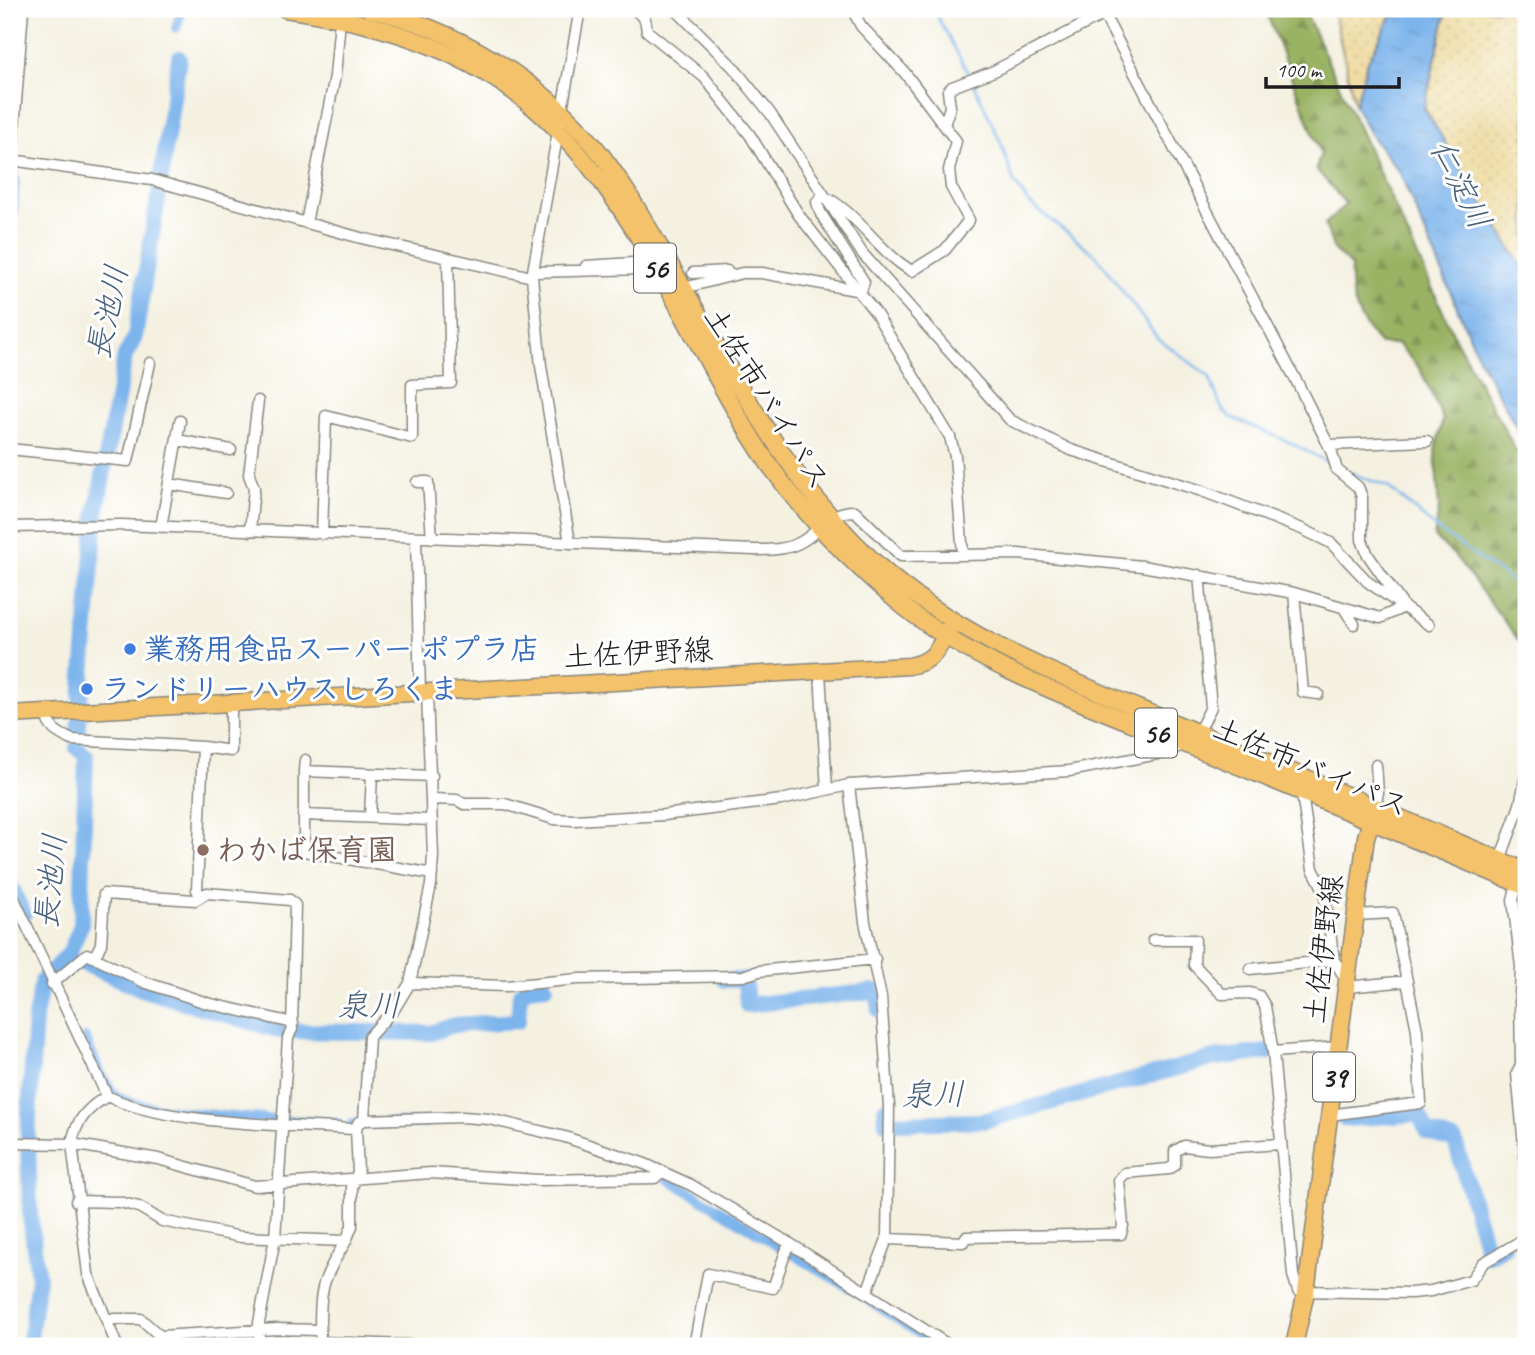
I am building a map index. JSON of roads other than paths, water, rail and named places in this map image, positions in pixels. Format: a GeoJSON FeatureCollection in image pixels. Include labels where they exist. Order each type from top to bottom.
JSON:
{"type":"FeatureCollection","features":[{"type":"Feature","properties":{"kind":"main road","name":"土佐市バイパス"},"geometry":{"type":"LineString","coordinates":[[285,9],[341,13],[433,45],[508,87],[595,147],[630,196],[824,522]]}},
{"type":"Feature","properties":{"kind":"main road","name":"土佐市バイパス"},"geometry":{"type":"LineString","coordinates":[[369,9],[435,29],[480,50],[517,75],[561,123],[653,265],[767,462],[824,522],[873,581],[1042,685],[1302,794],[1372,815],[1500,860],[1523,877]]}},
{"type":"Feature","properties":{"kind":"main road","name":"土佐市バイパス"},"geometry":{"type":"LineString","coordinates":[[949,629],[1199,733],[1372,815],[1523,877]]}},
{"type":"Feature","properties":{"kind":"main road","name":"土佐伊野線"},"geometry":{"type":"LineString","coordinates":[[9,715],[820,672],[923,664],[934,657],[949,629]]}},
{"type":"Feature","properties":{"kind":"main road","name":"土佐伊野線"},"geometry":{"type":"LineString","coordinates":[[1294,1346],[1306,1292],[1356,915],[1372,815]]}},
{"type":"Feature","properties":{"kind":"street"},"geometry":{"type":"LineString","coordinates":[[9,194],[11,132],[23,9]]}},
{"type":"Feature","properties":{"kind":"street"},"geometry":{"type":"LineString","coordinates":[[570,543],[541,366],[533,274],[580,9]]}},
{"type":"Feature","properties":{"kind":"street"},"geometry":{"type":"LineString","coordinates":[[634,9],[645,19],[647,31],[704,77],[733,111],[798,214],[861,292],[950,437],[955,456],[963,555]]}},
{"type":"Feature","properties":{"kind":"street"},"geometry":{"type":"LineString","coordinates":[[675,9],[733,67],[770,113],[822,196],[900,298],[1010,420],[1071,450],[1202,491],[1302,528],[1331,543],[1367,582],[1429,625]]}},
{"type":"Feature","properties":{"kind":"street"},"geometry":{"type":"LineString","coordinates":[[822,196],[837,201],[852,220],[906,267],[918,269],[944,250],[969,220],[951,187],[949,170],[956,141],[905,73],[861,26],[852,9]]}},
{"type":"Feature","properties":{"kind":"street"},"geometry":{"type":"LineString","coordinates":[[944,125],[949,116],[948,91],[951,87],[993,71],[1102,12],[1114,9]]}},
{"type":"Feature","properties":{"kind":"street"},"geometry":{"type":"LineString","coordinates":[[1102,12],[1329,445],[1335,465],[1358,487],[1362,497],[1362,540],[1404,607]]}},
{"type":"Feature","properties":{"kind":"street"},"geometry":{"type":"LineString","coordinates":[[306,223],[334,76],[341,13]]}},
{"type":"Feature","properties":{"kind":"street"},"geometry":{"type":"LineString","coordinates":[[11,160],[152,180],[448,259],[533,274],[644,269],[653,265]]}},
{"type":"Feature","properties":{"kind":"street"},"geometry":{"type":"LineString","coordinates":[[822,196],[817,202],[820,212],[864,282],[861,292]]}},
{"type":"Feature","properties":{"kind":"street"},"geometry":{"type":"LineString","coordinates":[[322,534],[326,416],[412,438],[412,385],[451,383],[448,259]]}},
{"type":"Feature","properties":{"kind":"street"},"geometry":{"type":"LineString","coordinates":[[565,273],[609,262],[633,263]]}},
{"type":"Feature","properties":{"kind":"street"},"geometry":{"type":"LineString","coordinates":[[694,273],[747,268],[861,292]]}},
{"type":"Feature","properties":{"kind":"street"},"geometry":{"type":"LineString","coordinates":[[684,288],[742,274],[762,273]]}},
{"type":"Feature","properties":{"kind":"street"},"geometry":{"type":"LineString","coordinates":[[9,449],[128,461],[150,363]]}},
{"type":"Feature","properties":{"kind":"street"},"geometry":{"type":"LineString","coordinates":[[250,531],[254,488],[249,475],[257,401]]}},
{"type":"Feature","properties":{"kind":"street"},"geometry":{"type":"LineString","coordinates":[[161,527],[180,421]]}},
{"type":"Feature","properties":{"kind":"street"},"geometry":{"type":"LineString","coordinates":[[177,440],[231,450]]}},
{"type":"Feature","properties":{"kind":"street"},"geometry":{"type":"LineString","coordinates":[[1329,445],[1427,441]]}},
{"type":"Feature","properties":{"kind":"street"},"geometry":{"type":"LineString","coordinates":[[417,482],[428,482],[432,538]]}},
{"type":"Feature","properties":{"kind":"street"},"geometry":{"type":"LineString","coordinates":[[169,484],[226,493]]}},
{"type":"Feature","properties":{"kind":"street"},"geometry":{"type":"LineString","coordinates":[[9,527],[95,525],[776,550],[800,543],[841,511],[855,511],[901,556],[1018,554],[1199,575],[1294,593],[1380,618],[1404,607]]}},
{"type":"Feature","properties":{"kind":"street"},"geometry":{"type":"LineString","coordinates":[[416,537],[424,693],[432,776],[432,874],[410,983],[395,1008],[371,1034],[358,1125],[355,1178],[352,1186],[352,1226],[346,1241],[324,1275],[320,1288],[320,1344],[436,1346]]}},
{"type":"Feature","properties":{"kind":"street"},"geometry":{"type":"LineString","coordinates":[[432,799],[457,800],[464,804],[505,804],[554,819],[664,815],[780,800],[849,785],[1069,771],[1163,753],[1185,744],[1199,733],[1211,707],[1199,575]]}},
{"type":"Feature","properties":{"kind":"street"},"geometry":{"type":"LineString","coordinates":[[1294,593],[1303,692],[1318,694]]}},
{"type":"Feature","properties":{"kind":"street"},"geometry":{"type":"LineString","coordinates":[[1344,608],[1354,624]]}},
{"type":"Feature","properties":{"kind":"street"},"geometry":{"type":"LineString","coordinates":[[820,672],[827,790]]}},
{"type":"Feature","properties":{"kind":"street"},"geometry":{"type":"LineString","coordinates":[[45,712],[48,724],[72,740],[231,751],[231,703]]}},
{"type":"Feature","properties":{"kind":"street"},"geometry":{"type":"LineString","coordinates":[[201,896],[197,890],[203,747]]}},
{"type":"Feature","properties":{"kind":"street"},"geometry":{"type":"LineString","coordinates":[[1372,815],[1378,792],[1376,765]]}},
{"type":"Feature","properties":{"kind":"street"},"geometry":{"type":"LineString","coordinates":[[432,776],[372,774],[304,766],[303,815],[304,850],[432,874]]}},
{"type":"Feature","properties":{"kind":"street"},"geometry":{"type":"LineString","coordinates":[[370,817],[372,774]]}},
{"type":"Feature","properties":{"kind":"street"},"geometry":{"type":"LineString","coordinates":[[1500,860],[1520,805],[1526,775]]}},
{"type":"Feature","properties":{"kind":"street"},"geometry":{"type":"LineString","coordinates":[[849,785],[860,885],[874,960],[889,1106],[887,1239],[867,1292]]}},
{"type":"Feature","properties":{"kind":"street"},"geometry":{"type":"LineString","coordinates":[[1302,794],[1313,869],[1324,890],[1334,960],[1347,984],[1407,981]]}},
{"type":"Feature","properties":{"kind":"street"},"geometry":{"type":"LineString","coordinates":[[303,815],[432,820]]}},
{"type":"Feature","properties":{"kind":"street"},"geometry":{"type":"LineString","coordinates":[[1523,877],[1513,900],[1523,995],[1521,1065],[1517,1073],[1526,1166]]}},
{"type":"Feature","properties":{"kind":"street"},"geometry":{"type":"LineString","coordinates":[[9,888],[107,1096],[122,1103],[154,1110],[283,1122],[358,1125],[489,1119],[602,1148],[658,1174],[867,1292],[950,1346]]}},
{"type":"Feature","properties":{"kind":"street"},"geometry":{"type":"LineString","coordinates":[[95,956],[101,944],[104,894],[195,900],[207,893],[290,900],[295,905],[291,1029],[275,1238],[259,1330],[259,1346]]}},
{"type":"Feature","properties":{"kind":"street"},"geometry":{"type":"LineString","coordinates":[[1329,1115],[1421,1103],[1418,1030],[1392,913],[1356,915]]}},
{"type":"Feature","properties":{"kind":"street"},"geometry":{"type":"LineString","coordinates":[[1153,940],[1195,940],[1194,965],[1222,994],[1250,993],[1259,996],[1265,1006],[1273,1052],[1279,1144],[1293,1275],[1298,1291],[1431,1291],[1471,1280],[1483,1263],[1526,1238]]}},
{"type":"Feature","properties":{"kind":"street"},"geometry":{"type":"LineString","coordinates":[[51,982],[82,956],[95,956],[144,982],[291,1029]]}},
{"type":"Feature","properties":{"kind":"street"},"geometry":{"type":"LineString","coordinates":[[410,983],[507,986],[578,979],[743,976],[759,971],[874,960]]}},
{"type":"Feature","properties":{"kind":"street"},"geometry":{"type":"LineString","coordinates":[[1250,969],[1334,960]]}},
{"type":"Feature","properties":{"kind":"street"},"geometry":{"type":"LineString","coordinates":[[1273,1052],[1339,1047]]}},
{"type":"Feature","properties":{"kind":"street"},"geometry":{"type":"LineString","coordinates":[[107,1096],[82,1115],[74,1130],[72,1144],[76,1201],[88,1274],[117,1346]]}},
{"type":"Feature","properties":{"kind":"street"},"geometry":{"type":"LineString","coordinates":[[13,1143],[72,1144],[158,1159],[242,1184],[277,1186],[431,1173],[539,1180],[658,1174]]}},
{"type":"Feature","properties":{"kind":"street"},"geometry":{"type":"LineString","coordinates":[[887,1239],[963,1241],[966,1237],[1121,1234],[1123,1226],[1119,1180],[1125,1173],[1169,1169],[1175,1165],[1175,1151],[1184,1146],[1209,1149],[1279,1144]]}},
{"type":"Feature","properties":{"kind":"street"},"geometry":{"type":"LineString","coordinates":[[76,1201],[119,1202],[139,1207],[162,1221],[241,1237],[346,1241]]}},
{"type":"Feature","properties":{"kind":"street"},"geometry":{"type":"LineString","coordinates":[[694,1346],[708,1274],[773,1288],[787,1248]]}},
{"type":"Feature","properties":{"kind":"street"},"geometry":{"type":"LineString","coordinates":[[106,1319],[141,1319],[160,1336],[259,1330],[320,1330]]}},
{"type":"Feature","properties":{"kind":"water","name":"仁淀川"},"geometry":{"type":"Polygon","coordinates":[[[1395,9],[1447,9],[1424,108],[1526,273],[1526,444],[1479,359],[1400,173],[1370,134],[1355,106],[1367,63],[1395,9]]]}},
{"type":"Feature","properties":{"kind":"waterway"},"geometry":{"type":"LineString","coordinates":[[176,28],[182,9]]}},
{"type":"Feature","properties":{"kind":"waterway"},"geometry":{"type":"LineString","coordinates":[[933,9],[970,76]]}},
{"type":"Feature","properties":{"kind":"waterway","name":"長池川"},"geometry":{"type":"LineString","coordinates":[[161,177],[179,58]]}},
{"type":"Feature","properties":{"kind":"waterway"},"geometry":{"type":"LineString","coordinates":[[973,82],[1001,143],[1014,182],[1028,202],[1096,255],[1158,339],[1209,376],[1222,409],[1231,417],[1333,465]]}},
{"type":"Feature","properties":{"kind":"waterway"},"geometry":{"type":"LineString","coordinates":[[9,272],[15,178]]}},
{"type":"Feature","properties":{"kind":"waterway","name":"長池川"},"geometry":{"type":"LineString","coordinates":[[81,700],[96,514],[125,356],[135,337],[160,187]]}},
{"type":"Feature","properties":{"kind":"waterway"},"geometry":{"type":"LineString","coordinates":[[1345,471],[1388,487],[1437,529],[1526,591]]}},
{"type":"Feature","properties":{"kind":"waterway","name":"長池川"},"geometry":{"type":"LineString","coordinates":[[78,734],[79,722]]}},
{"type":"Feature","properties":{"kind":"waterway","name":"長池川"},"geometry":{"type":"LineString","coordinates":[[29,1346],[38,1278],[30,1215],[28,1134],[35,1017],[42,981],[69,954],[81,925],[86,756],[77,748]]}},
{"type":"Feature","properties":{"kind":"waterway"},"geometry":{"type":"LineString","coordinates":[[9,874],[27,915]]}},
{"type":"Feature","properties":{"kind":"waterway","name":"泉川"},"geometry":{"type":"LineString","coordinates":[[82,963],[144,990],[281,1031],[431,1033],[454,1025],[518,1021],[520,994],[528,988],[546,986]]}},
{"type":"Feature","properties":{"kind":"waterway","name":"泉川"},"geometry":{"type":"LineString","coordinates":[[724,980],[745,980],[747,1005],[876,991],[879,1010]]}},
{"type":"Feature","properties":{"kind":"waterway"},"geometry":{"type":"LineString","coordinates":[[85,1038],[101,1075],[110,1088],[115,1094],[129,1101],[220,1116],[337,1123]]}},
{"type":"Feature","properties":{"kind":"waterway","name":"泉川"},"geometry":{"type":"LineString","coordinates":[[885,1109],[886,1123],[983,1121],[1214,1058],[1268,1052]]}},
{"type":"Feature","properties":{"kind":"waterway","name":"泉川"},"geometry":{"type":"LineString","coordinates":[[1344,1119],[1419,1114],[1427,1132],[1455,1141],[1488,1255],[1504,1246]]}},
{"type":"Feature","properties":{"kind":"waterway"},"geometry":{"type":"LineString","coordinates":[[352,1124],[424,1123]]}},
{"type":"Feature","properties":{"kind":"waterway"},"geometry":{"type":"LineString","coordinates":[[668,1179],[861,1295],[938,1346]]}},
{"type":"Feature","properties":{"kind":"place","name":"業務用食品スーパー ポプラ店"},"geometry":{"type":"Point","coordinates":[130,649]}},
{"type":"Feature","properties":{"kind":"place","name":"ランドリーハウスしろくま"},"geometry":{"type":"Point","coordinates":[87,689]}},
{"type":"Feature","properties":{"kind":"place","name":"わかば保育園"},"geometry":{"type":"Point","coordinates":[203,850]}}]}
